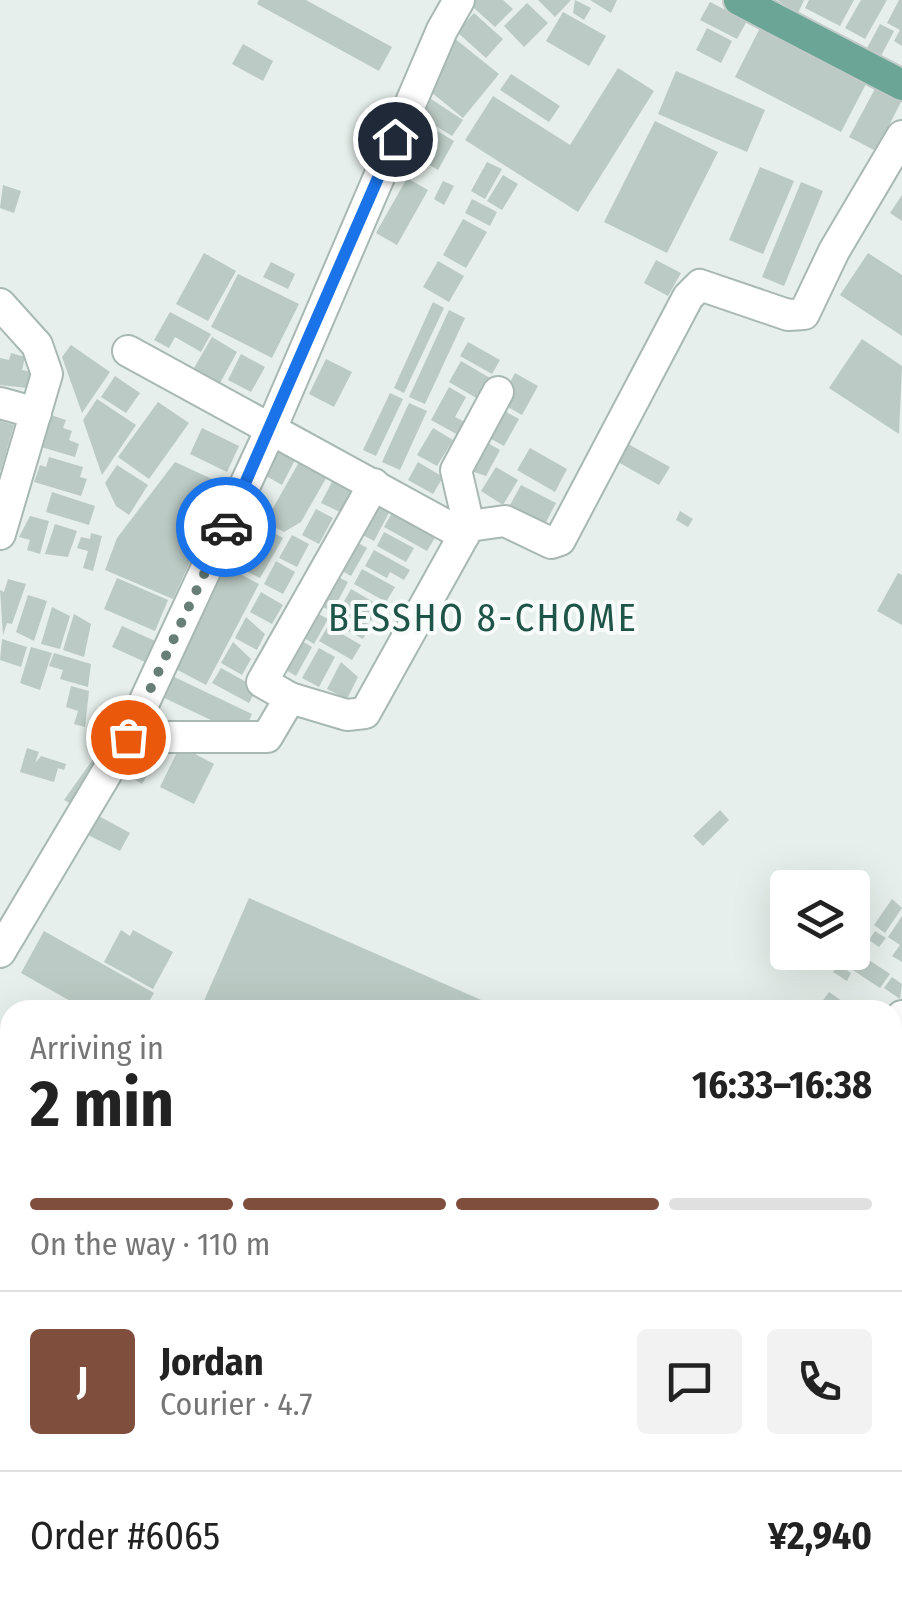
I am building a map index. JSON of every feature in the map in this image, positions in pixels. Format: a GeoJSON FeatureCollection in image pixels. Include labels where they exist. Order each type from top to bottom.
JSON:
{"type":"FeatureCollection","features":[{"type":"Feature","properties":{"kind":"main road"},"geometry":{"type":"LineString","coordinates":[[740,0],[902,86]]}},
{"type":"Feature","properties":{"kind":"street"},"geometry":{"type":"LineString","coordinates":[[0,952],[128,737],[272,430],[442,30],[459,0]]}},
{"type":"Feature","properties":{"kind":"street"},"geometry":{"type":"LineString","coordinates":[[128,351],[466,530],[505,521],[551,543],[560,540],[688,297],[700,285],[788,316],[804,314],[834,251],[902,136]]}},
{"type":"Feature","properties":{"kind":"street"},"geometry":{"type":"LineString","coordinates":[[0,304],[37,345],[48,374],[0,534]]}},
{"type":"Feature","properties":{"kind":"street"},"geometry":{"type":"LineString","coordinates":[[374,484],[262,682],[290,698],[348,716],[364,713],[466,530],[456,470],[498,392]]}},
{"type":"Feature","properties":{"kind":"street"},"geometry":{"type":"LineString","coordinates":[[0,403],[36,413]]}},
{"type":"Feature","properties":{"kind":"street"},"geometry":{"type":"LineString","coordinates":[[128,737],[266,737],[290,698]]}},
{"type":"Feature","properties":{"kind":"building"},"geometry":{"type":"Polygon","coordinates":[[[259,0],[306,0],[392,47],[379,71],[257,4],[259,0]]]}},
{"type":"Feature","properties":{"kind":"building"},"geometry":{"type":"Polygon","coordinates":[[[465,0],[503,0],[513,9],[495,27],[465,0]]]}},
{"type":"Feature","properties":{"kind":"building"},"geometry":{"type":"Polygon","coordinates":[[[538,0],[571,0],[555,17],[538,0]]]}},
{"type":"Feature","properties":{"kind":"building"},"geometry":{"type":"Polygon","coordinates":[[[575,0],[591,8],[584,20],[573,13],[575,0]]]}},
{"type":"Feature","properties":{"kind":"building"},"geometry":{"type":"Polygon","coordinates":[[[590,0],[617,0],[611,13],[590,0]]]}},
{"type":"Feature","properties":{"kind":"building"},"geometry":{"type":"Polygon","coordinates":[[[777,0],[804,0],[798,13],[777,0]]]}},
{"type":"Feature","properties":{"kind":"building"},"geometry":{"type":"Polygon","coordinates":[[[809,0],[854,0],[840,26],[805,8],[809,0]]]}},
{"type":"Feature","properties":{"kind":"building"},"geometry":{"type":"Polygon","coordinates":[[[861,0],[887,0],[865,39],[845,28],[861,0]]]}},
{"type":"Feature","properties":{"kind":"building"},"geometry":{"type":"Polygon","coordinates":[[[899,0],[902,46],[894,41],[900,30],[887,23],[899,0]]]}},
{"type":"Feature","properties":{"kind":"building"},"geometry":{"type":"Polygon","coordinates":[[[710,2],[747,21],[737,39],[700,20],[710,2]]]}},
{"type":"Feature","properties":{"kind":"building"},"geometry":{"type":"Polygon","coordinates":[[[527,3],[548,23],[524,47],[504,26],[527,3]]]}},
{"type":"Feature","properties":{"kind":"building"},"geometry":{"type":"Polygon","coordinates":[[[563,12],[606,36],[589,66],[546,41],[563,12]]]}},
{"type":"Feature","properties":{"kind":"building"},"geometry":{"type":"Polygon","coordinates":[[[474,13],[503,39],[486,58],[457,32],[474,13]]]}},
{"type":"Feature","properties":{"kind":"building"},"geometry":{"type":"Polygon","coordinates":[[[880,24],[894,31],[881,56],[867,48],[880,24]]]}},
{"type":"Feature","properties":{"kind":"building"},"geometry":{"type":"Polygon","coordinates":[[[761,26],[867,82],[841,132],[735,77],[761,26]]]}},
{"type":"Feature","properties":{"kind":"building"},"geometry":{"type":"Polygon","coordinates":[[[707,28],[732,41],[721,63],[696,50],[707,28]]]}},
{"type":"Feature","properties":{"kind":"building"},"geometry":{"type":"Polygon","coordinates":[[[449,34],[499,74],[463,118],[426,88],[449,34]]]}},
{"type":"Feature","properties":{"kind":"building"},"geometry":{"type":"Polygon","coordinates":[[[243,44],[273,61],[263,81],[232,64],[243,44]]]}},
{"type":"Feature","properties":{"kind":"building"},"geometry":{"type":"Polygon","coordinates":[[[618,68],[654,91],[578,212],[465,140],[493,96],[570,145],[618,68]]]}},
{"type":"Feature","properties":{"kind":"building"},"geometry":{"type":"Polygon","coordinates":[[[676,71],[765,110],[747,152],[658,114],[676,71]]]}},
{"type":"Feature","properties":{"kind":"building"},"geometry":{"type":"Polygon","coordinates":[[[511,74],[560,106],[549,122],[500,90],[511,74]]]}},
{"type":"Feature","properties":{"kind":"building"},"geometry":{"type":"Polygon","coordinates":[[[876,87],[902,100],[876,151],[849,137],[876,87]]]}},
{"type":"Feature","properties":{"kind":"building"},"geometry":{"type":"Polygon","coordinates":[[[428,97],[463,120],[452,136],[417,114],[428,97]]]}},
{"type":"Feature","properties":{"kind":"building"},"geometry":{"type":"Polygon","coordinates":[[[419,120],[454,141],[438,170],[402,149],[419,120]]]}},
{"type":"Feature","properties":{"kind":"building"},"geometry":{"type":"Polygon","coordinates":[[[655,121],[718,152],[667,253],[604,222],[655,121]]]}},
{"type":"Feature","properties":{"kind":"building"},"geometry":{"type":"Polygon","coordinates":[[[487,162],[502,169],[485,199],[471,191],[487,162]]]}},
{"type":"Feature","properties":{"kind":"building"},"geometry":{"type":"Polygon","coordinates":[[[760,167],[794,181],[763,254],[729,240],[760,167]]]}},
{"type":"Feature","properties":{"kind":"building"},"geometry":{"type":"Polygon","coordinates":[[[503,175],[518,184],[502,210],[487,201],[503,175]]]}},
{"type":"Feature","properties":{"kind":"building"},"geometry":{"type":"Polygon","coordinates":[[[407,178],[428,190],[397,245],[376,233],[407,178]]]}},
{"type":"Feature","properties":{"kind":"building"},"geometry":{"type":"Polygon","coordinates":[[[443,181],[454,186],[444,205],[434,199],[443,181]]]}},
{"type":"Feature","properties":{"kind":"building"},"geometry":{"type":"Polygon","coordinates":[[[801,182],[823,191],[784,286],[762,277],[801,182]]]}},
{"type":"Feature","properties":{"kind":"building"},"geometry":{"type":"Polygon","coordinates":[[[3,185],[21,191],[14,213],[0,208],[3,185]]]}},
{"type":"Feature","properties":{"kind":"building"},"geometry":{"type":"Polygon","coordinates":[[[902,195],[902,221],[890,213],[902,195]]]}},
{"type":"Feature","properties":{"kind":"building"},"geometry":{"type":"Polygon","coordinates":[[[472,199],[497,212],[490,226],[465,213],[472,199]]]}},
{"type":"Feature","properties":{"kind":"building"},"geometry":{"type":"Polygon","coordinates":[[[463,219],[487,232],[466,268],[443,255],[463,219]]]}},
{"type":"Feature","properties":{"kind":"building"},"geometry":{"type":"Polygon","coordinates":[[[204,253],[236,271],[208,321],[176,304],[204,253]]]}},
{"type":"Feature","properties":{"kind":"building"},"geometry":{"type":"Polygon","coordinates":[[[868,253],[902,275],[902,336],[840,295],[868,253]]]}},
{"type":"Feature","properties":{"kind":"building"},"geometry":{"type":"Polygon","coordinates":[[[656,260],[681,273],[668,296],[644,283],[656,260]]]}},
{"type":"Feature","properties":{"kind":"building"},"geometry":{"type":"Polygon","coordinates":[[[438,261],[464,276],[449,302],[423,287],[438,261]]]}},
{"type":"Feature","properties":{"kind":"building"},"geometry":{"type":"Polygon","coordinates":[[[271,262],[295,274],[288,289],[263,277],[271,262]]]}},
{"type":"Feature","properties":{"kind":"building"},"geometry":{"type":"Polygon","coordinates":[[[238,274],[299,304],[272,358],[211,327],[238,274]]]}},
{"type":"Feature","properties":{"kind":"building"},"geometry":{"type":"Polygon","coordinates":[[[433,302],[444,308],[404,393],[394,388],[433,302]]]}},
{"type":"Feature","properties":{"kind":"building"},"geometry":{"type":"Polygon","coordinates":[[[449,310],[465,318],[425,404],[409,397],[449,310]]]}},
{"type":"Feature","properties":{"kind":"building"},"geometry":{"type":"Polygon","coordinates":[[[170,312],[211,334],[201,352],[175,337],[169,348],[154,340],[170,312]]]}},
{"type":"Feature","properties":{"kind":"building"},"geometry":{"type":"Polygon","coordinates":[[[212,337],[237,352],[220,383],[194,368],[212,337]]]}},
{"type":"Feature","properties":{"kind":"building"},"geometry":{"type":"Polygon","coordinates":[[[862,339],[902,366],[899,434],[829,388],[862,339]]]}},
{"type":"Feature","properties":{"kind":"building"},"geometry":{"type":"Polygon","coordinates":[[[468,342],[500,360],[492,374],[460,356],[468,342]]]}},
{"type":"Feature","properties":{"kind":"building"},"geometry":{"type":"Polygon","coordinates":[[[71,345],[110,372],[82,413],[62,357],[71,345]]]}},
{"type":"Feature","properties":{"kind":"building"},"geometry":{"type":"Polygon","coordinates":[[[11,353],[25,357],[22,370],[31,372],[27,388],[0,385],[0,358],[9,360],[11,353]]]}},
{"type":"Feature","properties":{"kind":"building"},"geometry":{"type":"Polygon","coordinates":[[[241,354],[265,367],[251,392],[228,380],[241,354]]]}},
{"type":"Feature","properties":{"kind":"building"},"geometry":{"type":"Polygon","coordinates":[[[326,359],[352,372],[334,407],[309,394],[326,359]]]}},
{"type":"Feature","properties":{"kind":"building"},"geometry":{"type":"Polygon","coordinates":[[[461,361],[490,378],[478,399],[449,382],[461,361]]]}},
{"type":"Feature","properties":{"kind":"building"},"geometry":{"type":"Polygon","coordinates":[[[515,373],[538,386],[522,415],[499,402],[515,373]]]}},
{"type":"Feature","properties":{"kind":"building"},"geometry":{"type":"Polygon","coordinates":[[[115,376],[140,393],[126,413],[101,397],[115,376]]]}},
{"type":"Feature","properties":{"kind":"building"},"geometry":{"type":"Polygon","coordinates":[[[449,387],[466,397],[455,417],[467,423],[460,436],[431,420],[449,387]]]}},
{"type":"Feature","properties":{"kind":"building"},"geometry":{"type":"Polygon","coordinates":[[[390,393],[403,399],[376,456],[363,450],[390,393]]]}},
{"type":"Feature","properties":{"kind":"building"},"geometry":{"type":"Polygon","coordinates":[[[97,399],[136,425],[102,475],[83,420],[97,399]]]}},
{"type":"Feature","properties":{"kind":"building"},"geometry":{"type":"Polygon","coordinates":[[[158,402],[189,423],[149,479],[118,457],[158,402]]]}},
{"type":"Feature","properties":{"kind":"building"},"geometry":{"type":"Polygon","coordinates":[[[409,403],[427,411],[400,470],[382,462],[409,403]]]}},
{"type":"Feature","properties":{"kind":"building"},"geometry":{"type":"Polygon","coordinates":[[[497,407],[519,419],[504,446],[482,434],[497,407]]]}},
{"type":"Feature","properties":{"kind":"building"},"geometry":{"type":"Polygon","coordinates":[[[51,415],[66,420],[63,428],[72,431],[69,440],[79,444],[75,457],[41,447],[51,415]]]}},
{"type":"Feature","properties":{"kind":"building"},"geometry":{"type":"Polygon","coordinates":[[[0,421],[14,425],[1,470],[0,470],[0,421]]]}},
{"type":"Feature","properties":{"kind":"building"},"geometry":{"type":"Polygon","coordinates":[[[202,428],[239,446],[227,472],[190,454],[202,428]]]}},
{"type":"Feature","properties":{"kind":"building"},"geometry":{"type":"Polygon","coordinates":[[[433,428],[453,440],[437,466],[417,455],[433,428]]]}},
{"type":"Feature","properties":{"kind":"building"},"geometry":{"type":"Polygon","coordinates":[[[479,438],[500,450],[486,476],[462,468],[479,438]]]}},
{"type":"Feature","properties":{"kind":"building"},"geometry":{"type":"Polygon","coordinates":[[[619,439],[670,467],[659,485],[609,457],[619,439]]]}},
{"type":"Feature","properties":{"kind":"building"},"geometry":{"type":"Polygon","coordinates":[[[272,443],[297,456],[282,485],[257,471],[272,443]]]}},
{"type":"Feature","properties":{"kind":"building"},"geometry":{"type":"Polygon","coordinates":[[[530,448],[567,469],[555,492],[517,470],[530,448]]]}},
{"type":"Feature","properties":{"kind":"building"},"geometry":{"type":"Polygon","coordinates":[[[49,457],[83,467],[80,477],[87,479],[81,496],[34,482],[40,465],[46,467],[49,457]]]}},
{"type":"Feature","properties":{"kind":"building"},"geometry":{"type":"Polygon","coordinates":[[[302,457],[329,473],[301,522],[284,532],[265,522],[302,457]]]}},
{"type":"Feature","properties":{"kind":"building"},"geometry":{"type":"Polygon","coordinates":[[[175,462],[225,485],[173,599],[105,570],[117,538],[175,462]]]}},
{"type":"Feature","properties":{"kind":"building"},"geometry":{"type":"Polygon","coordinates":[[[418,462],[443,477],[433,494],[408,480],[418,462]]]}},
{"type":"Feature","properties":{"kind":"building"},"geometry":{"type":"Polygon","coordinates":[[[117,465],[148,485],[129,515],[116,506],[105,483],[117,465]]]}},
{"type":"Feature","properties":{"kind":"building"},"geometry":{"type":"Polygon","coordinates":[[[496,467],[518,480],[503,505],[481,491],[496,467]]]}},
{"type":"Feature","properties":{"kind":"building"},"geometry":{"type":"Polygon","coordinates":[[[335,476],[354,486],[340,512],[321,503],[335,476]]]}},
{"type":"Feature","properties":{"kind":"building"},"geometry":{"type":"Polygon","coordinates":[[[521,485],[556,503],[545,524],[510,505],[521,485]]]}},
{"type":"Feature","properties":{"kind":"building"},"geometry":{"type":"Polygon","coordinates":[[[52,492],[95,506],[89,525],[46,512],[52,492]]]}},
{"type":"Feature","properties":{"kind":"building"},"geometry":{"type":"Polygon","coordinates":[[[373,502],[390,511],[374,541],[357,532],[373,502]]]}},
{"type":"Feature","properties":{"kind":"building"},"geometry":{"type":"Polygon","coordinates":[[[395,507],[436,536],[427,551],[384,527],[395,507]]]}},
{"type":"Feature","properties":{"kind":"building"},"geometry":{"type":"Polygon","coordinates":[[[316,509],[333,518],[319,544],[302,535],[316,509]]]}},
{"type":"Feature","properties":{"kind":"building"},"geometry":{"type":"Polygon","coordinates":[[[680,511],[693,519],[688,527],[676,520],[680,511]]]}},
{"type":"Feature","properties":{"kind":"building"},"geometry":{"type":"Polygon","coordinates":[[[30,516],[49,521],[40,554],[27,550],[30,540],[19,537],[30,516]]]}},
{"type":"Feature","properties":{"kind":"building"},"geometry":{"type":"Polygon","coordinates":[[[55,524],[77,531],[68,557],[45,554],[55,524]]]}},
{"type":"Feature","properties":{"kind":"building"},"geometry":{"type":"Polygon","coordinates":[[[269,530],[283,538],[260,578],[246,571],[269,530]]]}},
{"type":"Feature","properties":{"kind":"building"},"geometry":{"type":"Polygon","coordinates":[[[384,532],[414,548],[406,562],[377,546],[384,532]]]}},
{"type":"Feature","properties":{"kind":"building"},"geometry":{"type":"Polygon","coordinates":[[[91,533],[102,536],[93,571],[83,568],[88,551],[77,548],[81,537],[90,539],[91,533]]]}},
{"type":"Feature","properties":{"kind":"building"},"geometry":{"type":"Polygon","coordinates":[[[292,535],[309,544],[297,567],[279,558],[292,535]]]}},
{"type":"Feature","properties":{"kind":"building"},"geometry":{"type":"Polygon","coordinates":[[[351,539],[367,548],[351,576],[335,567],[351,539]]]}},
{"type":"Feature","properties":{"kind":"building"},"geometry":{"type":"Polygon","coordinates":[[[374,550],[410,570],[404,580],[390,572],[387,578],[365,566],[374,550]]]}},
{"type":"Feature","properties":{"kind":"building"},"geometry":{"type":"Polygon","coordinates":[[[276,561],[295,572],[283,594],[264,584],[276,561]]]}},
{"type":"Feature","properties":{"kind":"building"},"geometry":{"type":"Polygon","coordinates":[[[225,566],[259,584],[206,685],[172,667],[225,566]]]}},
{"type":"Feature","properties":{"kind":"building"},"geometry":{"type":"Polygon","coordinates":[[[362,569],[395,587],[386,602],[354,584],[362,569]]]}},
{"type":"Feature","properties":{"kind":"building"},"geometry":{"type":"Polygon","coordinates":[[[898,573],[902,575],[902,625],[877,611],[898,573]]]}},
{"type":"Feature","properties":{"kind":"building"},"geometry":{"type":"Polygon","coordinates":[[[332,574],[348,582],[332,612],[316,603],[332,574]]]}},
{"type":"Feature","properties":{"kind":"building"},"geometry":{"type":"Polygon","coordinates":[[[117,578],[168,600],[155,631],[104,609],[117,578]]]}},
{"type":"Feature","properties":{"kind":"building"},"geometry":{"type":"Polygon","coordinates":[[[8,579],[26,584],[12,624],[7,623],[3,635],[0,590],[4,592],[8,579]]]}},
{"type":"Feature","properties":{"kind":"building"},"geometry":{"type":"Polygon","coordinates":[[[351,589],[380,606],[371,621],[342,605],[351,589]]]}},
{"type":"Feature","properties":{"kind":"building"},"geometry":{"type":"Polygon","coordinates":[[[261,592],[283,605],[272,624],[250,612],[261,592]]]}},
{"type":"Feature","properties":{"kind":"building"},"geometry":{"type":"Polygon","coordinates":[[[28,595],[47,601],[34,641],[16,632],[28,595]]]}},
{"type":"Feature","properties":{"kind":"building"},"geometry":{"type":"Polygon","coordinates":[[[52,607],[70,616],[60,649],[41,644],[52,607]]]}},
{"type":"Feature","properties":{"kind":"building"},"geometry":{"type":"Polygon","coordinates":[[[339,608],[370,625],[363,639],[331,622],[339,608]]]}},
{"type":"Feature","properties":{"kind":"building"},"geometry":{"type":"Polygon","coordinates":[[[313,611],[328,619],[314,644],[299,635],[313,611]]]}},
{"type":"Feature","properties":{"kind":"building"},"geometry":{"type":"Polygon","coordinates":[[[74,614],[91,624],[84,657],[63,650],[74,614]]]}},
{"type":"Feature","properties":{"kind":"building"},"geometry":{"type":"Polygon","coordinates":[[[246,617],[265,634],[257,650],[235,638],[246,617]]]}},
{"type":"Feature","properties":{"kind":"building"},"geometry":{"type":"Polygon","coordinates":[[[122,626],[155,641],[145,662],[112,647],[122,626]]]}},
{"type":"Feature","properties":{"kind":"building"},"geometry":{"type":"Polygon","coordinates":[[[328,626],[361,645],[352,660],[319,641],[328,626]]]}},
{"type":"Feature","properties":{"kind":"building"},"geometry":{"type":"Polygon","coordinates":[[[297,638],[312,647],[296,676],[281,667],[297,638]]]}},
{"type":"Feature","properties":{"kind":"building"},"geometry":{"type":"Polygon","coordinates":[[[2,639],[27,647],[21,667],[0,660],[2,639]]]}},
{"type":"Feature","properties":{"kind":"building"},"geometry":{"type":"Polygon","coordinates":[[[233,642],[251,659],[242,675],[221,663],[233,642]]]}},
{"type":"Feature","properties":{"kind":"building"},"geometry":{"type":"Polygon","coordinates":[[[31,647],[52,653],[40,690],[20,683],[31,647]]]}},
{"type":"Feature","properties":{"kind":"building"},"geometry":{"type":"Polygon","coordinates":[[[319,648],[335,657],[319,687],[302,678],[319,648]]]}},
{"type":"Feature","properties":{"kind":"building"},"geometry":{"type":"Polygon","coordinates":[[[54,653],[91,664],[88,687],[60,679],[63,670],[49,666],[54,653]]]}},
{"type":"Feature","properties":{"kind":"building"},"geometry":{"type":"Polygon","coordinates":[[[341,662],[358,677],[347,699],[327,689],[341,662]]]}},
{"type":"Feature","properties":{"kind":"building"},"geometry":{"type":"Polygon","coordinates":[[[221,668],[257,688],[249,703],[212,683],[221,668]]]}},
{"type":"Feature","properties":{"kind":"building"},"geometry":{"type":"Polygon","coordinates":[[[168,674],[252,714],[245,730],[232,730],[158,695],[168,674]]]}},
{"type":"Feature","properties":{"kind":"building"},"geometry":{"type":"Polygon","coordinates":[[[71,686],[89,691],[85,727],[74,724],[78,711],[66,707],[71,686]]]}},
{"type":"Feature","properties":{"kind":"building"},"geometry":{"type":"Polygon","coordinates":[[[180,746],[214,764],[194,804],[160,787],[180,746]]]}},
{"type":"Feature","properties":{"kind":"building"},"geometry":{"type":"Polygon","coordinates":[[[27,748],[39,752],[35,763],[41,756],[66,764],[64,770],[58,768],[54,782],[20,772],[27,748]]]}},
{"type":"Feature","properties":{"kind":"building"},"geometry":{"type":"Polygon","coordinates":[[[139,751],[156,760],[142,784],[126,774],[139,751]]]}},
{"type":"Feature","properties":{"kind":"building"},"geometry":{"type":"Polygon","coordinates":[[[98,752],[104,756],[75,806],[64,800],[98,752]]]}},
{"type":"Feature","properties":{"kind":"building"},"geometry":{"type":"Polygon","coordinates":[[[720,810],[729,820],[703,846],[693,836],[720,810]]]}},
{"type":"Feature","properties":{"kind":"building"},"geometry":{"type":"Polygon","coordinates":[[[95,814],[130,833],[120,851],[84,833],[95,814]]]}},
{"type":"Feature","properties":{"kind":"building"},"geometry":{"type":"Polygon","coordinates":[[[249,898],[481,1000],[204,1000],[249,898]]]}},
{"type":"Feature","properties":{"kind":"building"},"geometry":{"type":"Polygon","coordinates":[[[892,899],[902,908],[885,933],[874,925],[892,899]]]}},
{"type":"Feature","properties":{"kind":"building"},"geometry":{"type":"Polygon","coordinates":[[[902,916],[902,962],[892,956],[900,945],[888,937],[902,916]]]}},
{"type":"Feature","properties":{"kind":"building"},"geometry":{"type":"Polygon","coordinates":[[[121,930],[130,936],[133,930],[173,952],[153,989],[104,962],[121,930]]]}},
{"type":"Feature","properties":{"kind":"building"},"geometry":{"type":"Polygon","coordinates":[[[44,931],[154,993],[150,1000],[68,1000],[21,973],[44,931]]]}},
{"type":"Feature","properties":{"kind":"building"},"geometry":{"type":"Polygon","coordinates":[[[875,931],[886,938],[879,947],[870,938],[875,931]]]}},
{"type":"Feature","properties":{"kind":"building"},"geometry":{"type":"Polygon","coordinates":[[[870,961],[890,974],[880,988],[853,970],[870,970],[870,961]]]}},
{"type":"Feature","properties":{"kind":"building"},"geometry":{"type":"Polygon","coordinates":[[[847,970],[851,973],[847,981],[833,972],[847,970]]]}},
{"type":"Feature","properties":{"kind":"building"},"geometry":{"type":"Polygon","coordinates":[[[892,977],[902,984],[900,999],[884,988],[892,977]]]}},
{"type":"Feature","properties":{"kind":"building"},"geometry":{"type":"Polygon","coordinates":[[[829,992],[841,1000],[823,1000],[829,992]]]}},
{"type":"Feature","properties":{"kind":"way so far"},"geometry":{"type":"LineString","coordinates":[[128,737],[226,527]]}},
{"type":"Feature","properties":{"kind":"district","name":"BESSHO 8-CHOME"},"geometry":{"type":"Point","coordinates":[483,618]}},
{"type":"Feature","properties":{"kind":"route"},"geometry":{"type":"LineString","coordinates":[[226,527],[272,430],[395,139]]}}]}
